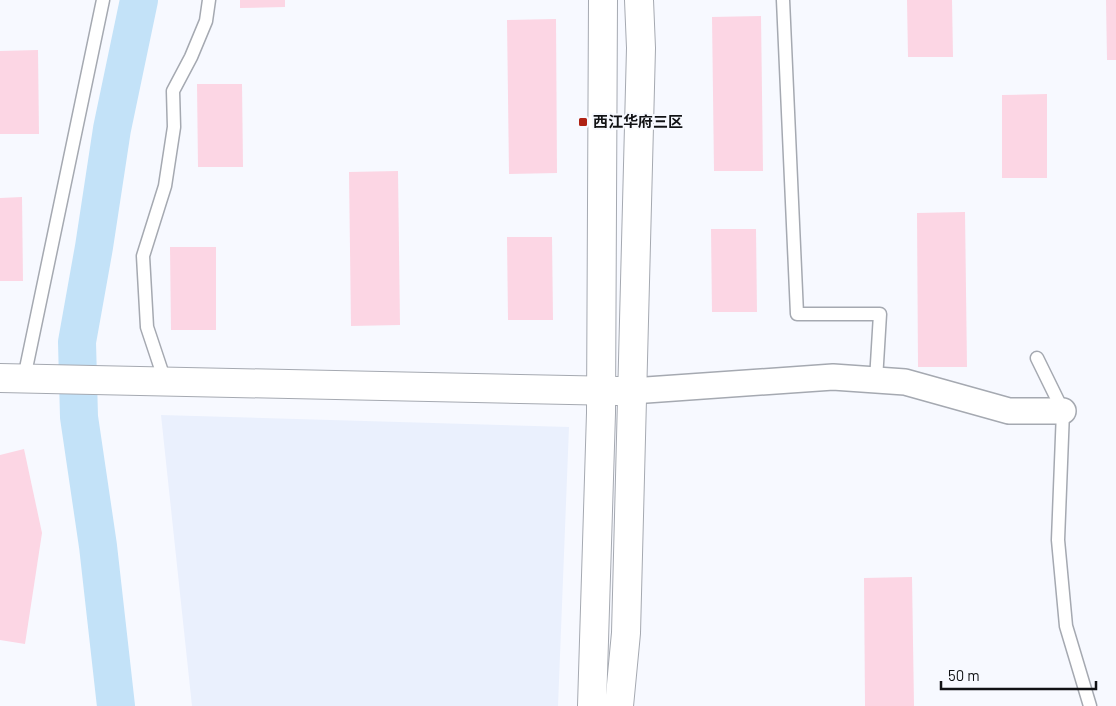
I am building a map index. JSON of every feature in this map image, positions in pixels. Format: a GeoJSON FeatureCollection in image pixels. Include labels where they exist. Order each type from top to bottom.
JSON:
{"type":"FeatureCollection","features":[{"type":"Feature","properties":{"kind":"street"},"geometry":{"type":"LineString","coordinates":[[592,706],[601,391],[603,0]]}},
{"type":"Feature","properties":{"kind":"street"},"geometry":{"type":"LineString","coordinates":[[619,706],[626,633],[641,48],[639,0]]}},
{"type":"Feature","properties":{"kind":"street"},"geometry":{"type":"LineString","coordinates":[[12,378],[632,391],[833,377],[905,382],[1009,411],[1063,411]]}},
{"type":"Feature","properties":{"kind":"lane"},"geometry":{"type":"LineString","coordinates":[[12,378],[103,0]]}},
{"type":"Feature","properties":{"kind":"lane"},"geometry":{"type":"LineString","coordinates":[[165,381],[147,327],[143,256],[165,186],[174,126],[173,91],[191,57],[206,21],[209,0]]}},
{"type":"Feature","properties":{"kind":"lane"},"geometry":{"type":"LineString","coordinates":[[783,0],[797,314],[880,314],[876,380]]}},
{"type":"Feature","properties":{"kind":"lane"},"geometry":{"type":"LineString","coordinates":[[1037,358],[1063,411],[1058,540],[1066,626],[1090,706]]}},
{"type":"Feature","properties":{"kind":"shaded area"},"geometry":{"type":"Polygon","coordinates":[[[161,415],[569,427],[558,706],[192,706],[161,415]]]}},
{"type":"Feature","properties":{"kind":"building"},"geometry":{"type":"Polygon","coordinates":[[[240,0],[285,0],[285,7],[240,8],[240,0]]]}},
{"type":"Feature","properties":{"kind":"building"},"geometry":{"type":"Polygon","coordinates":[[[907,0],[952,0],[953,57],[908,57],[907,0]]]}},
{"type":"Feature","properties":{"kind":"building"},"geometry":{"type":"Polygon","coordinates":[[[1106,0],[1116,0],[1116,60],[1107,60],[1106,0]]]}},
{"type":"Feature","properties":{"kind":"building"},"geometry":{"type":"Polygon","coordinates":[[[761,16],[763,171],[714,171],[712,17],[761,16]]]}},
{"type":"Feature","properties":{"kind":"building"},"geometry":{"type":"Polygon","coordinates":[[[556,19],[557,173],[509,174],[507,20],[556,19]]]}},
{"type":"Feature","properties":{"kind":"building"},"geometry":{"type":"Polygon","coordinates":[[[38,50],[39,134],[0,134],[0,51],[38,50]]]}},
{"type":"Feature","properties":{"kind":"building"},"geometry":{"type":"Polygon","coordinates":[[[197,84],[242,84],[243,167],[198,167],[197,84]]]}},
{"type":"Feature","properties":{"kind":"building"},"geometry":{"type":"Polygon","coordinates":[[[1047,94],[1047,178],[1002,178],[1002,95],[1047,94]]]}},
{"type":"Feature","properties":{"kind":"building"},"geometry":{"type":"Polygon","coordinates":[[[398,171],[400,325],[351,326],[349,172],[398,171]]]}},
{"type":"Feature","properties":{"kind":"building"},"geometry":{"type":"Polygon","coordinates":[[[22,197],[23,281],[0,281],[0,198],[22,197]]]}},
{"type":"Feature","properties":{"kind":"building"},"geometry":{"type":"Polygon","coordinates":[[[965,212],[967,367],[918,367],[917,213],[965,212]]]}},
{"type":"Feature","properties":{"kind":"building"},"geometry":{"type":"Polygon","coordinates":[[[711,229],[756,229],[757,312],[712,312],[711,229]]]}},
{"type":"Feature","properties":{"kind":"building"},"geometry":{"type":"Polygon","coordinates":[[[507,237],[552,237],[553,320],[508,320],[507,237]]]}},
{"type":"Feature","properties":{"kind":"building"},"geometry":{"type":"Polygon","coordinates":[[[170,247],[216,247],[216,330],[171,330],[170,247]]]}},
{"type":"Feature","properties":{"kind":"building"},"geometry":{"type":"Polygon","coordinates":[[[24,449],[42,533],[25,644],[0,640],[0,455],[24,449]]]}},
{"type":"Feature","properties":{"kind":"building"},"geometry":{"type":"Polygon","coordinates":[[[912,577],[914,706],[865,706],[864,578],[912,577]]]}},
{"type":"Feature","properties":{"kind":"waterway"},"geometry":{"type":"LineString","coordinates":[[116,706],[98,546],[79,417],[77,342],[112,129],[139,0]]}},
{"type":"Feature","properties":{"kind":"place","name":"西江华府三区"},"geometry":{"type":"Point","coordinates":[583,122]}}]}
